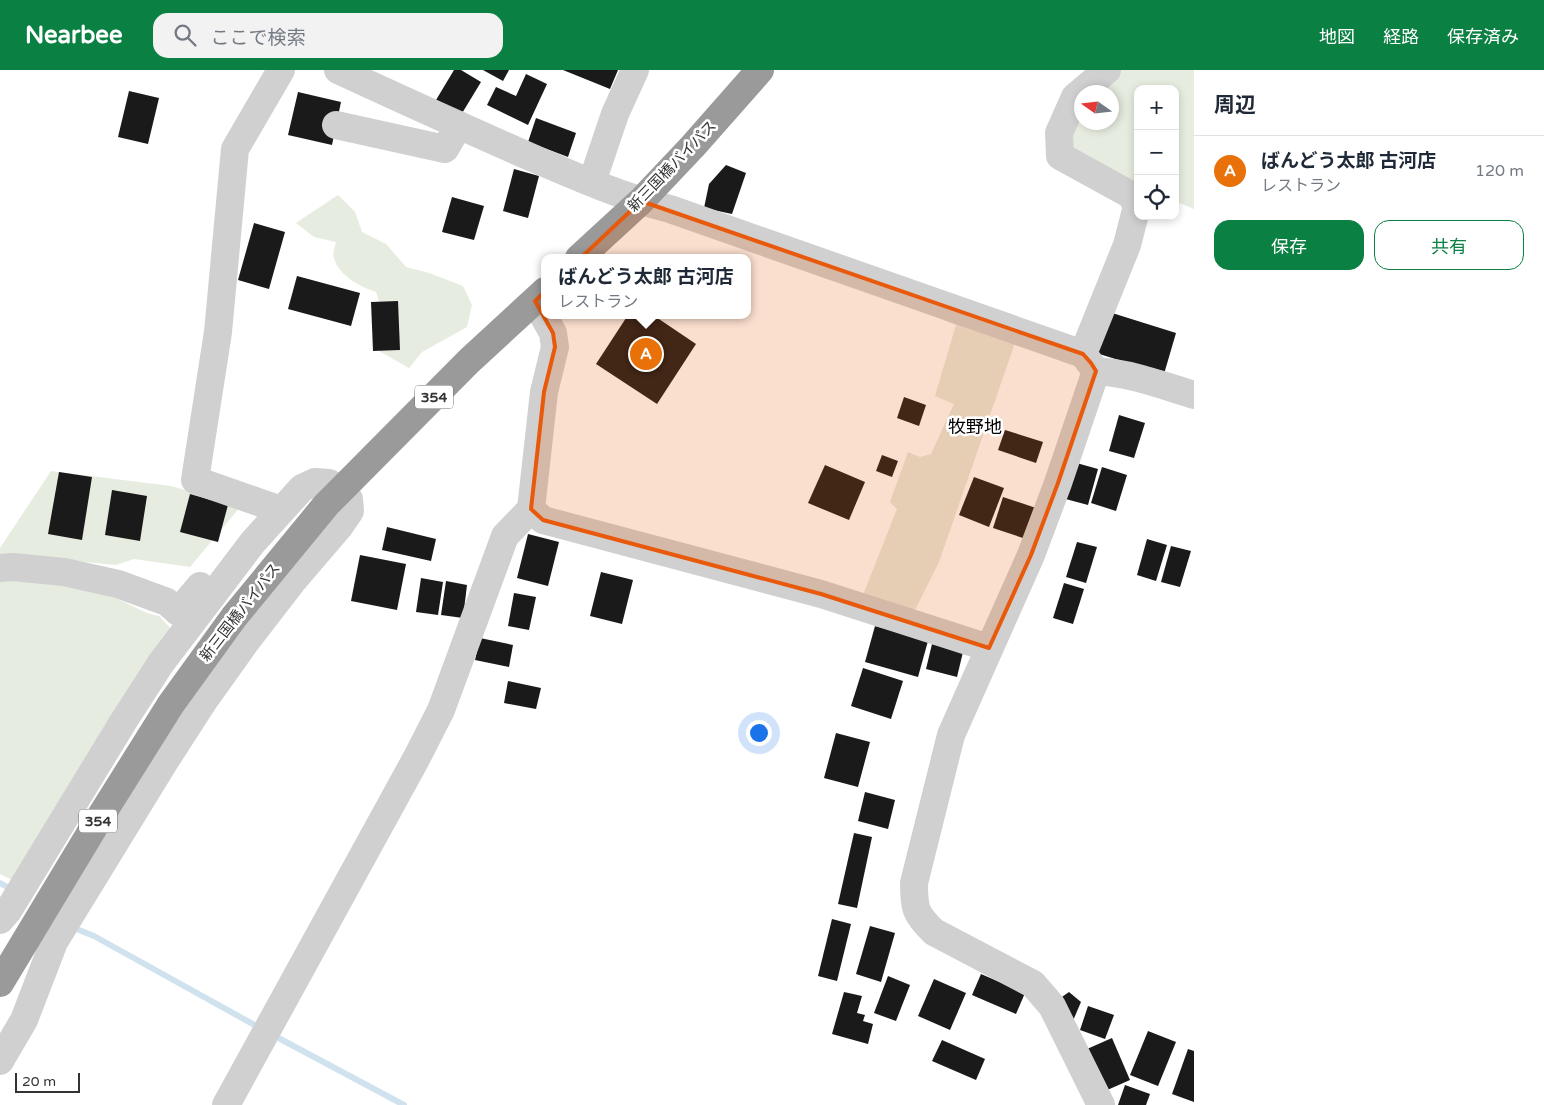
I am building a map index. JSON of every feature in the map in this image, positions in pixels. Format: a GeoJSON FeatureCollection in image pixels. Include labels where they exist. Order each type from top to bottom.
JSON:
{"type":"FeatureCollection","features":[{"type":"Feature","properties":{"kind":"highway","name":"新三国橋バイパス"},"geometry":{"type":"LineString","coordinates":[[583,254],[641,201],[693,146],[760,70]]}},
{"type":"Feature","properties":{"kind":"highway","name":"新三国橋バイパス"},"geometry":{"type":"LineString","coordinates":[[0,983],[133,764],[201,661],[326,505],[469,361],[540,296]]}},
{"type":"Feature","properties":{"kind":"street"},"geometry":{"type":"LineString","coordinates":[[275,508],[195,480],[218,332],[235,149],[281,70]]}},
{"type":"Feature","properties":{"kind":"street"},"geometry":{"type":"LineString","coordinates":[[338,70],[459,125],[641,201],[670,209],[1089,362],[1111,372],[1142,379],[1194,395]]}},
{"type":"Feature","properties":{"kind":"street"},"geometry":{"type":"LineString","coordinates":[[592,182],[614,114],[635,70]]}},
{"type":"Feature","properties":{"kind":"street"},"geometry":{"type":"LineString","coordinates":[[1101,1105],[1052,1006],[1033,984],[934,932],[920,919],[914,902],[914,883],[951,735],[1032,555],[1058,484],[1089,362],[1127,245],[1137,206],[1131,195],[1060,156],[1060,133],[1075,96],[1107,70]]}},
{"type":"Feature","properties":{"kind":"street"},"geometry":{"type":"LineString","coordinates":[[336,125],[445,149],[459,125]]}},
{"type":"Feature","properties":{"kind":"street"},"geometry":{"type":"LineString","coordinates":[[226,1105],[416,759],[441,710],[505,536],[531,509],[544,392],[555,347],[548,319]]}},
{"type":"Feature","properties":{"kind":"street"},"geometry":{"type":"LineString","coordinates":[[0,568],[14,567],[64,572],[118,584],[167,602],[178,612],[275,508],[302,488],[314,482],[329,483],[341,489],[348,499],[350,511],[339,527],[292,582],[245,643],[205,699],[165,761],[54,942],[24,1020],[0,1061]]}},
{"type":"Feature","properties":{"kind":"street"},"geometry":{"type":"LineString","coordinates":[[0,920],[161,664],[253,542],[275,508]]}},
{"type":"Feature","properties":{"kind":"street"},"geometry":{"type":"LineString","coordinates":[[531,509],[543,520],[821,594],[989,648]]}},
{"type":"Feature","properties":{"kind":"highlighted area"},"geometry":{"type":"Polygon","coordinates":[[[641,201],[1083,354],[1091,363],[1096,371],[1058,483],[1031,555],[989,648],[821,594],[543,520],[531,509],[544,392],[555,347],[553,333],[535,301],[641,201]]]}},
{"type":"Feature","properties":{"kind":"shaded area"},"geometry":{"type":"Polygon","coordinates":[[[1107,70],[1194,70],[1194,209],[1179,203],[1179,85],[1134,85],[1134,193],[1060,156],[1074,101],[1074,130],[1119,130],[1119,85],[1089,85],[1107,70]]]}},
{"type":"Feature","properties":{"kind":"shaded area"},"geometry":{"type":"Polygon","coordinates":[[[338,195],[355,212],[362,232],[386,244],[406,267],[429,273],[463,286],[472,305],[467,327],[422,352],[409,368],[379,351],[387,325],[376,292],[350,280],[340,270],[333,256],[336,242],[314,237],[296,223],[338,195]]]}},
{"type":"Feature","properties":{"kind":"shaded area"},"geometry":{"type":"Polygon","coordinates":[[[945,316],[1016,340],[939,562],[915,610],[863,595],[897,509],[890,502],[908,452],[920,457],[931,454],[954,404],[935,396],[956,325],[943,320],[945,316]]]}},
{"type":"Feature","properties":{"kind":"shaded area"},"geometry":{"type":"Polygon","coordinates":[[[51,471],[171,486],[241,506],[190,567],[134,559],[116,565],[0,554],[0,548],[51,471]]]}},
{"type":"Feature","properties":{"kind":"shaded area"},"geometry":{"type":"Polygon","coordinates":[[[0,575],[103,592],[147,613],[159,616],[172,630],[12,880],[0,874],[0,575]]]}},
{"type":"Feature","properties":{"kind":"building"},"geometry":{"type":"Polygon","coordinates":[[[454,70],[461,70],[481,82],[461,115],[436,100],[454,70]]]}},
{"type":"Feature","properties":{"kind":"building"},"geometry":{"type":"Polygon","coordinates":[[[483,70],[509,70],[503,81],[483,70]]]}},
{"type":"Feature","properties":{"kind":"building"},"geometry":{"type":"Polygon","coordinates":[[[563,70],[618,70],[610,89],[563,70]]]}},
{"type":"Feature","properties":{"kind":"building"},"geometry":{"type":"Polygon","coordinates":[[[526,74],[547,84],[528,125],[487,105],[496,87],[516,96],[526,74]]]}},
{"type":"Feature","properties":{"kind":"building"},"geometry":{"type":"Polygon","coordinates":[[[129,91],[159,98],[148,144],[118,137],[129,91]]]}},
{"type":"Feature","properties":{"kind":"building"},"geometry":{"type":"Polygon","coordinates":[[[298,92],[341,102],[332,145],[288,135],[298,92]]]}},
{"type":"Feature","properties":{"kind":"building"},"geometry":{"type":"Polygon","coordinates":[[[536,118],[576,133],[568,157],[528,142],[536,118]]]}},
{"type":"Feature","properties":{"kind":"building"},"geometry":{"type":"Polygon","coordinates":[[[726,165],[746,173],[732,214],[704,208],[709,184],[726,165]]]}},
{"type":"Feature","properties":{"kind":"building"},"geometry":{"type":"Polygon","coordinates":[[[514,169],[539,176],[528,218],[503,211],[514,169]]]}},
{"type":"Feature","properties":{"kind":"building"},"geometry":{"type":"Polygon","coordinates":[[[452,197],[484,206],[474,240],[442,232],[452,197]]]}},
{"type":"Feature","properties":{"kind":"building"},"geometry":{"type":"Polygon","coordinates":[[[254,223],[285,232],[269,289],[238,280],[254,223]]]}},
{"type":"Feature","properties":{"kind":"building"},"geometry":{"type":"Polygon","coordinates":[[[297,276],[360,293],[351,326],[288,309],[297,276]]]}},
{"type":"Feature","properties":{"kind":"building"},"geometry":{"type":"Polygon","coordinates":[[[398,301],[400,350],[373,351],[371,302],[398,301]]]}},
{"type":"Feature","properties":{"kind":"building"},"geometry":{"type":"Polygon","coordinates":[[[1109,312],[1176,333],[1164,374],[1096,353],[1109,312]]]}},
{"type":"Feature","properties":{"kind":"building"},"geometry":{"type":"Polygon","coordinates":[[[625,319],[659,319],[696,344],[657,404],[596,364],[625,319]]]}},
{"type":"Feature","properties":{"kind":"building"},"geometry":{"type":"Polygon","coordinates":[[[904,397],[926,405],[919,426],[897,418],[904,397]]]}},
{"type":"Feature","properties":{"kind":"building"},"geometry":{"type":"Polygon","coordinates":[[[1119,415],[1145,423],[1134,458],[1109,451],[1119,415]]]}},
{"type":"Feature","properties":{"kind":"building"},"geometry":{"type":"Polygon","coordinates":[[[1005,430],[1043,442],[1036,463],[998,450],[1005,430]]]}},
{"type":"Feature","properties":{"kind":"building"},"geometry":{"type":"Polygon","coordinates":[[[882,455],[898,461],[892,477],[876,471],[882,455]]]}},
{"type":"Feature","properties":{"kind":"building"},"geometry":{"type":"Polygon","coordinates":[[[1073,462],[1098,469],[1088,505],[1062,498],[1073,462]]]}},
{"type":"Feature","properties":{"kind":"building"},"geometry":{"type":"Polygon","coordinates":[[[825,465],[865,482],[849,520],[808,503],[825,465]]]}},
{"type":"Feature","properties":{"kind":"building"},"geometry":{"type":"Polygon","coordinates":[[[1102,467],[1127,475],[1116,511],[1091,503],[1102,467]]]}},
{"type":"Feature","properties":{"kind":"building"},"geometry":{"type":"Polygon","coordinates":[[[59,472],[92,477],[82,540],[48,534],[59,472]]]}},
{"type":"Feature","properties":{"kind":"building"},"geometry":{"type":"Polygon","coordinates":[[[974,477],[1004,488],[989,527],[959,515],[974,477]]]}},
{"type":"Feature","properties":{"kind":"building"},"geometry":{"type":"Polygon","coordinates":[[[112,490],[147,496],[140,541],[105,535],[112,490]]]}},
{"type":"Feature","properties":{"kind":"building"},"geometry":{"type":"Polygon","coordinates":[[[190,494],[228,505],[218,542],[180,532],[190,494]]]}},
{"type":"Feature","properties":{"kind":"building"},"geometry":{"type":"Polygon","coordinates":[[[1003,497],[1042,510],[1032,541],[993,528],[1003,497]]]}},
{"type":"Feature","properties":{"kind":"building"},"geometry":{"type":"Polygon","coordinates":[[[387,527],[436,539],[431,561],[382,550],[387,527]]]}},
{"type":"Feature","properties":{"kind":"building"},"geometry":{"type":"Polygon","coordinates":[[[528,534],[559,542],[548,586],[517,578],[528,534]]]}},
{"type":"Feature","properties":{"kind":"building"},"geometry":{"type":"Polygon","coordinates":[[[1147,539],[1167,545],[1156,581],[1137,575],[1147,539]]]}},
{"type":"Feature","properties":{"kind":"building"},"geometry":{"type":"Polygon","coordinates":[[[1077,542],[1097,547],[1086,583],[1066,577],[1077,542]]]}},
{"type":"Feature","properties":{"kind":"building"},"geometry":{"type":"Polygon","coordinates":[[[1171,546],[1191,551],[1180,587],[1161,582],[1171,546]]]}},
{"type":"Feature","properties":{"kind":"building"},"geometry":{"type":"Polygon","coordinates":[[[360,555],[406,564],[397,610],[351,601],[360,555]]]}},
{"type":"Feature","properties":{"kind":"building"},"geometry":{"type":"Polygon","coordinates":[[[601,572],[633,580],[622,624],[590,616],[601,572]]]}},
{"type":"Feature","properties":{"kind":"building"},"geometry":{"type":"Polygon","coordinates":[[[421,578],[443,582],[438,615],[416,612],[421,578]]]}},
{"type":"Feature","properties":{"kind":"building"},"geometry":{"type":"Polygon","coordinates":[[[446,581],[467,585],[463,618],[441,615],[446,581]]]}},
{"type":"Feature","properties":{"kind":"building"},"geometry":{"type":"Polygon","coordinates":[[[1064,583],[1084,589],[1073,624],[1053,618],[1064,583]]]}},
{"type":"Feature","properties":{"kind":"building"},"geometry":{"type":"Polygon","coordinates":[[[514,593],[536,597],[529,630],[508,626],[514,593]]]}},
{"type":"Feature","properties":{"kind":"building"},"geometry":{"type":"Polygon","coordinates":[[[875,626],[928,641],[918,677],[865,662],[875,626]]]}},
{"type":"Feature","properties":{"kind":"building"},"geometry":{"type":"Polygon","coordinates":[[[480,638],[513,645],[509,667],[475,660],[480,638]]]}},
{"type":"Feature","properties":{"kind":"building"},"geometry":{"type":"Polygon","coordinates":[[[932,644],[963,652],[957,677],[926,669],[932,644]]]}},
{"type":"Feature","properties":{"kind":"building"},"geometry":{"type":"Polygon","coordinates":[[[863,668],[903,681],[891,719],[851,706],[863,668]]]}},
{"type":"Feature","properties":{"kind":"building"},"geometry":{"type":"Polygon","coordinates":[[[508,681],[541,688],[536,709],[504,703],[508,681]]]}},
{"type":"Feature","properties":{"kind":"building"},"geometry":{"type":"Polygon","coordinates":[[[836,733],[870,742],[858,787],[824,778],[836,733]]]}},
{"type":"Feature","properties":{"kind":"building"},"geometry":{"type":"Polygon","coordinates":[[[865,792],[895,800],[888,829],[858,821],[865,792]]]}},
{"type":"Feature","properties":{"kind":"building"},"geometry":{"type":"Polygon","coordinates":[[[854,833],[872,837],[857,908],[838,904],[854,833]]]}},
{"type":"Feature","properties":{"kind":"building"},"geometry":{"type":"Polygon","coordinates":[[[832,919],[851,924],[837,981],[818,976],[832,919]]]}},
{"type":"Feature","properties":{"kind":"building"},"geometry":{"type":"Polygon","coordinates":[[[870,926],[895,933],[881,982],[856,974],[870,926]]]}},
{"type":"Feature","properties":{"kind":"building"},"geometry":{"type":"Polygon","coordinates":[[[981,974],[1025,993],[1016,1014],[972,995],[981,974]]]}},
{"type":"Feature","properties":{"kind":"building"},"geometry":{"type":"Polygon","coordinates":[[[888,976],[910,985],[896,1021],[874,1013],[888,976]]]}},
{"type":"Feature","properties":{"kind":"building"},"geometry":{"type":"Polygon","coordinates":[[[934,979],[966,993],[950,1030],[918,1016],[934,979]]]}},
{"type":"Feature","properties":{"kind":"building"},"geometry":{"type":"Polygon","coordinates":[[[844,992],[862,996],[857,1013],[865,1015],[863,1021],[873,1024],[868,1044],[832,1034],[844,992]]]}},
{"type":"Feature","properties":{"kind":"building"},"geometry":{"type":"Polygon","coordinates":[[[1069,992],[1081,1002],[1072,1023],[1059,999],[1069,992]]]}},
{"type":"Feature","properties":{"kind":"building"},"geometry":{"type":"Polygon","coordinates":[[[1088,1006],[1114,1015],[1105,1039],[1080,1030],[1088,1006]]]}},
{"type":"Feature","properties":{"kind":"building"},"geometry":{"type":"Polygon","coordinates":[[[1148,1031],[1176,1042],[1158,1086],[1130,1075],[1148,1031]]]}},
{"type":"Feature","properties":{"kind":"building"},"geometry":{"type":"Polygon","coordinates":[[[1112,1038],[1130,1080],[1105,1091],[1087,1049],[1112,1038]]]}},
{"type":"Feature","properties":{"kind":"building"},"geometry":{"type":"Polygon","coordinates":[[[942,1040],[985,1059],[976,1080],[932,1061],[942,1040]]]}},
{"type":"Feature","properties":{"kind":"building"},"geometry":{"type":"Polygon","coordinates":[[[1188,1049],[1194,1051],[1194,1102],[1172,1094],[1188,1049]]]}},
{"type":"Feature","properties":{"kind":"building"},"geometry":{"type":"Polygon","coordinates":[[[1125,1085],[1150,1094],[1146,1105],[1118,1105],[1125,1085]]]}},
{"type":"Feature","properties":{"kind":"waterway"},"geometry":{"type":"LineString","coordinates":[[0,883],[9,888]]}},
{"type":"Feature","properties":{"kind":"waterway"},"geometry":{"type":"LineString","coordinates":[[79,930],[94,936],[260,1028]]}},
{"type":"Feature","properties":{"kind":"waterway"},"geometry":{"type":"LineString","coordinates":[[271,1034],[404,1105]]}},
{"type":"Feature","properties":{"kind":"place","name":"ばんどう太郎 古河店"},"geometry":{"type":"Point","coordinates":[646,354]}},
{"type":"Feature","properties":{"kind":"district","name":"牧野地"},"geometry":{"type":"Point","coordinates":[975,427]}}]}
